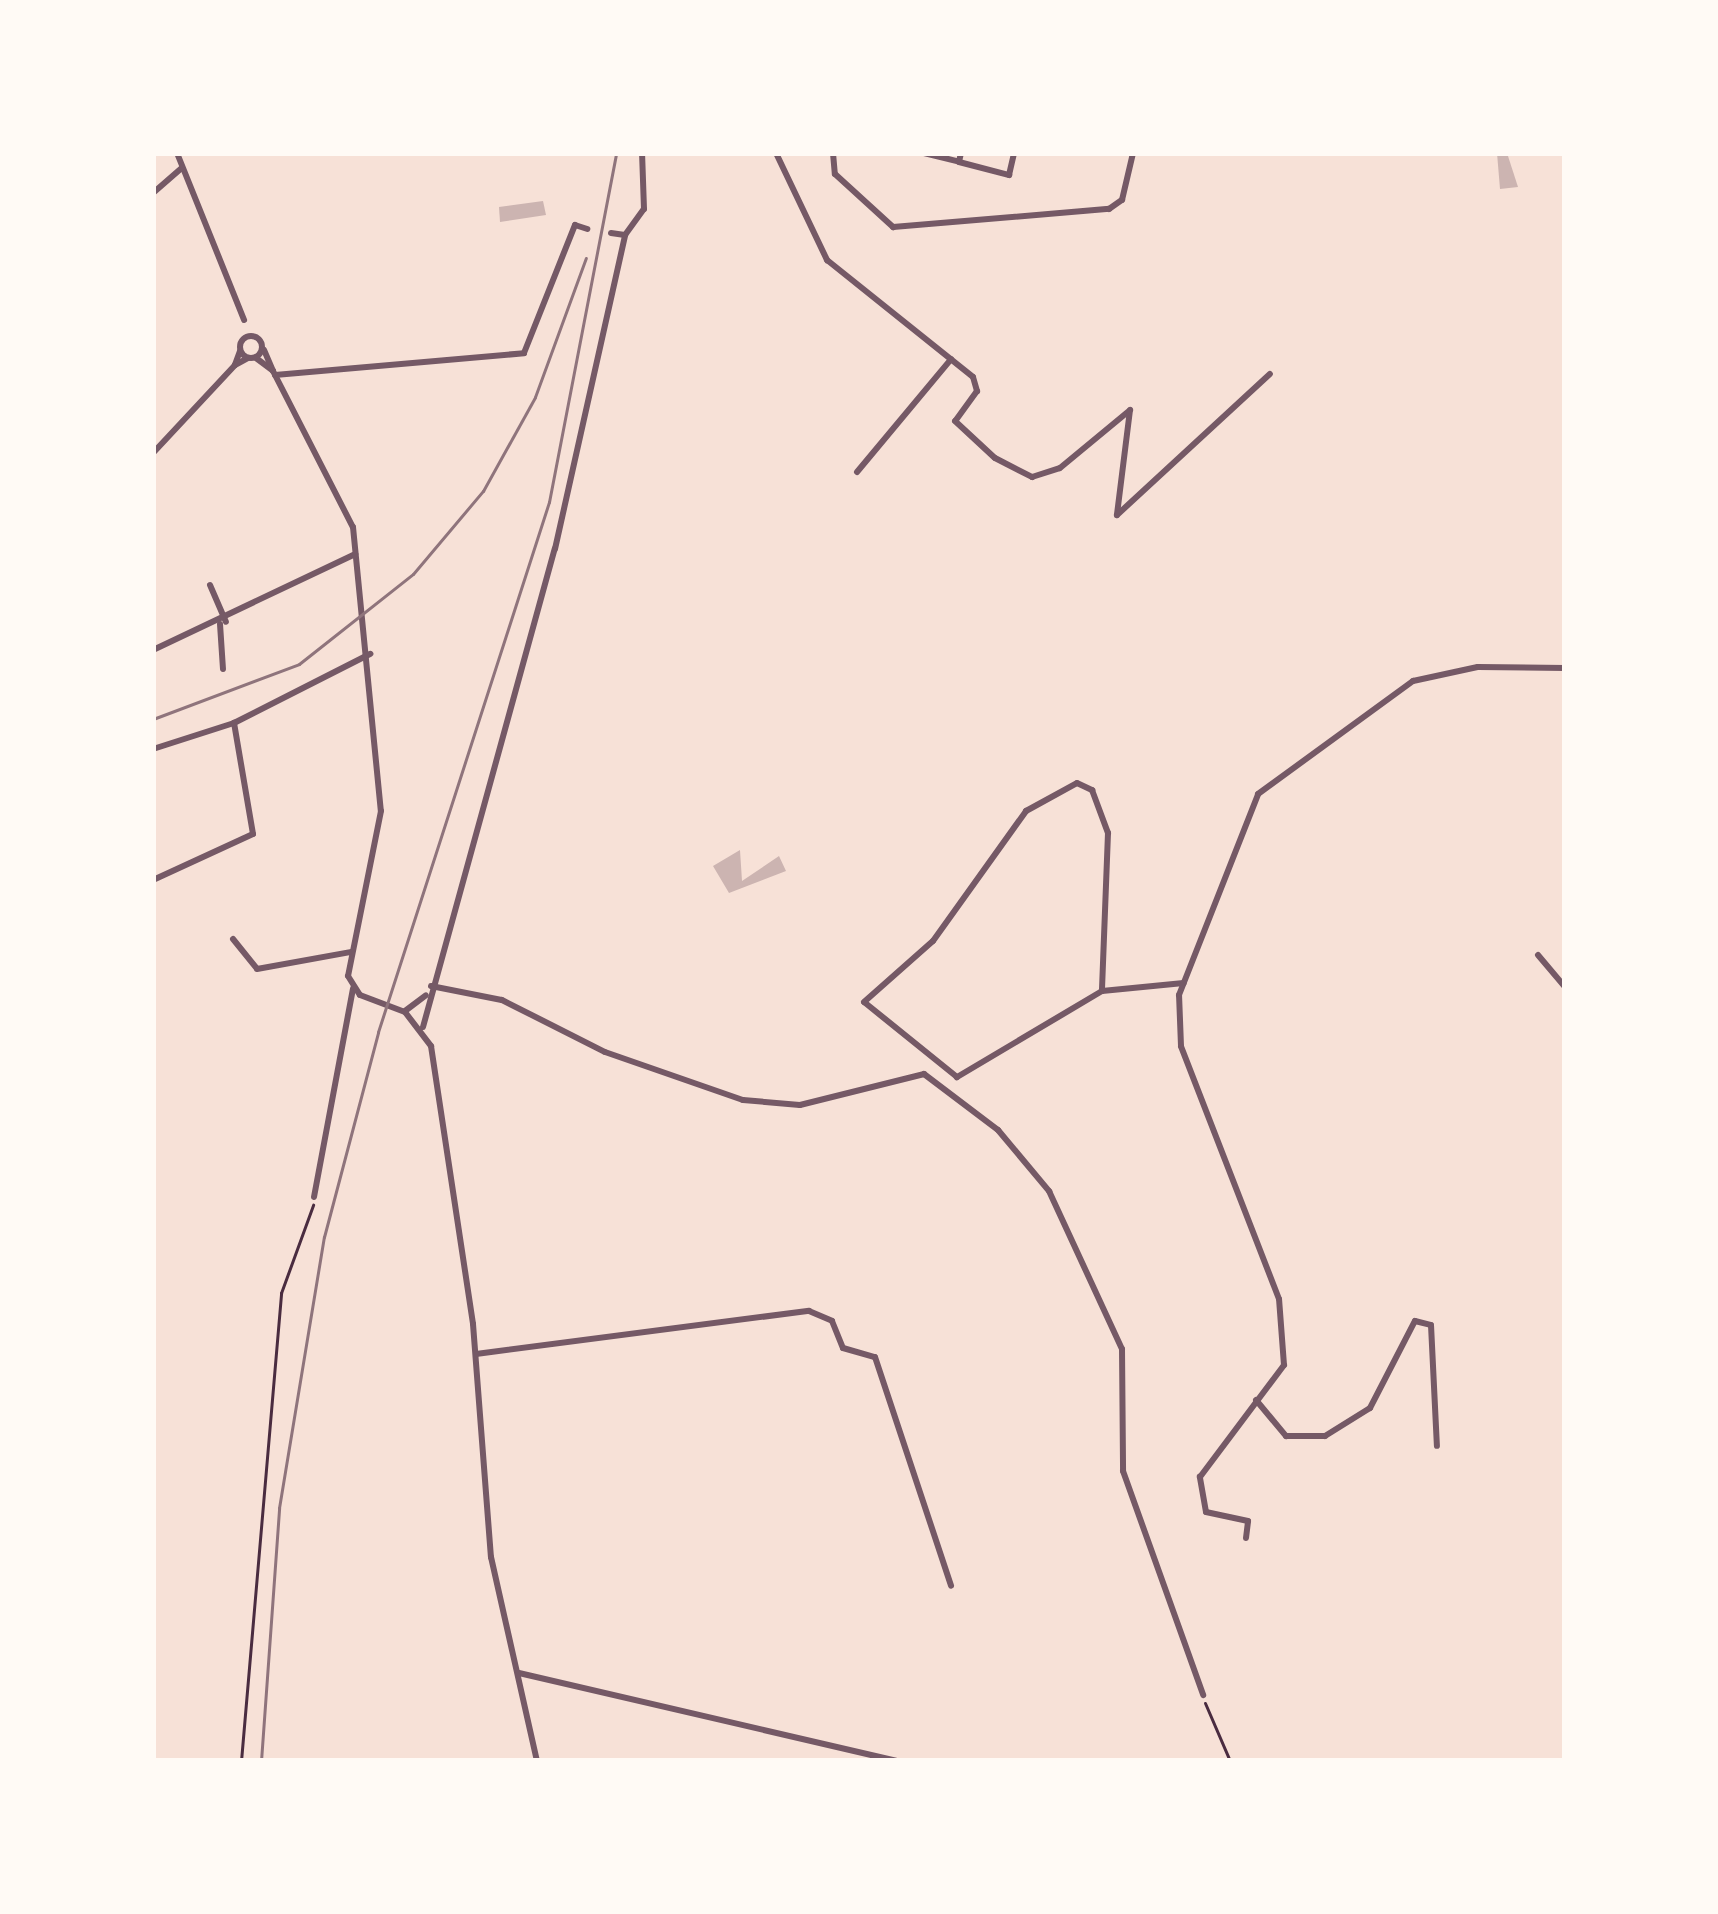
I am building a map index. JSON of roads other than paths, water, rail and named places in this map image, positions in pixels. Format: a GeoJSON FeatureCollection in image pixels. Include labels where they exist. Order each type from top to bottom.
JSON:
{"type":"FeatureCollection","features":[{"type":"Feature","properties":{"kind":"street"},"geometry":{"type":"LineString","coordinates":[[177,153],[244,320],[334,474],[357,552],[370,654],[380,827],[351,952],[353,989],[314,1197]]}},
{"type":"Feature","properties":{"kind":"street"},"geometry":{"type":"LineString","coordinates":[[537,1761],[491,1557],[476,1354],[424,1030],[431,986],[555,549],[626,235],[644,208],[642,153]]}},
{"type":"Feature","properties":{"kind":"street"},"geometry":{"type":"LineString","coordinates":[[776,153],[827,260],[977,385],[958,429],[1032,477],[1130,410],[1117,515],[1270,374]]}},
{"type":"Feature","properties":{"kind":"street"},"geometry":{"type":"LineString","coordinates":[[833,153],[835,174],[893,227],[1108,208],[1122,200],[1133,153]]}},
{"type":"Feature","properties":{"kind":"street"},"geometry":{"type":"LineString","coordinates":[[924,153],[960,158],[1009,175],[1014,153]]}},
{"type":"Feature","properties":{"kind":"street"},"geometry":{"type":"LineString","coordinates":[[153,193],[182,168]]}},
{"type":"Feature","properties":{"kind":"street"},"geometry":{"type":"LineString","coordinates":[[240,351],[274,373],[524,353],[575,225],[587,229]]}},
{"type":"Feature","properties":{"kind":"street"},"geometry":{"type":"LineString","coordinates":[[611,233],[626,235]]}},
{"type":"Feature","properties":{"kind":"street"},"geometry":{"type":"LineString","coordinates":[[236,365],[244,320]]}},
{"type":"Feature","properties":{"kind":"street"},"geometry":{"type":"LineString","coordinates":[[242,340],[256,337]]}},
{"type":"Feature","properties":{"kind":"street"},"geometry":{"type":"LineString","coordinates":[[153,454],[236,365],[252,358],[262,345]]}},
{"type":"Feature","properties":{"kind":"street"},"geometry":{"type":"LineString","coordinates":[[857,472],[951,359]]}},
{"type":"Feature","properties":{"kind":"street"},"geometry":{"type":"LineString","coordinates":[[153,650],[223,623],[357,552]]}},
{"type":"Feature","properties":{"kind":"street"},"geometry":{"type":"LineString","coordinates":[[209,585],[223,623],[223,668]]}},
{"type":"Feature","properties":{"kind":"street"},"geometry":{"type":"LineString","coordinates":[[153,748],[234,724],[370,654]]}},
{"type":"Feature","properties":{"kind":"street"},"geometry":{"type":"LineString","coordinates":[[1246,1538],[1248,1521],[1206,1512],[1200,1477],[1284,1365],[1280,1299],[1181,1046],[1184,982],[1258,794],[1414,681],[1478,667],[1565,668]]}},
{"type":"Feature","properties":{"kind":"street"},"geometry":{"type":"LineString","coordinates":[[153,880],[254,834],[234,724]]}},
{"type":"Feature","properties":{"kind":"street"},"geometry":{"type":"LineString","coordinates":[[962,1076],[864,998],[933,941],[1026,811],[1070,783],[1092,790],[1108,833],[1102,991]]}},
{"type":"Feature","properties":{"kind":"street"},"geometry":{"type":"LineString","coordinates":[[233,939],[257,969],[351,952]]}},
{"type":"Feature","properties":{"kind":"street"},"geometry":{"type":"LineString","coordinates":[[1538,955],[1565,987]]}},
{"type":"Feature","properties":{"kind":"street"},"geometry":{"type":"LineString","coordinates":[[959,1096],[962,1076],[1067,1002],[1102,991],[1184,982]]}},
{"type":"Feature","properties":{"kind":"street"},"geometry":{"type":"LineString","coordinates":[[405,1012],[431,986]]}},
{"type":"Feature","properties":{"kind":"street"},"geometry":{"type":"LineString","coordinates":[[431,986],[502,1000],[604,1052],[743,1100],[800,1105],[924,1074],[959,1096],[1049,1192],[1106,1309],[1126,1363],[1123,1472],[1203,1695]]}},
{"type":"Feature","properties":{"kind":"street"},"geometry":{"type":"LineString","coordinates":[[353,989],[405,1012],[424,1030]]}},
{"type":"Feature","properties":{"kind":"street"},"geometry":{"type":"LineString","coordinates":[[476,1354],[809,1311],[832,1321],[843,1348],[875,1358],[951,1586]]}},
{"type":"Feature","properties":{"kind":"street"},"geometry":{"type":"LineString","coordinates":[[1256,1400],[1286,1436],[1325,1436],[1370,1408],[1415,1321],[1432,1325],[1437,1447]]}},
{"type":"Feature","properties":{"kind":"street"},"geometry":{"type":"LineString","coordinates":[[519,1673],[896,1761]]}},
{"type":"Feature","properties":{"kind":"railway"},"geometry":{"type":"LineString","coordinates":[[261,1761],[279,1508],[324,1237],[378,1032],[549,502],[616,153]]}},
{"type":"Feature","properties":{"kind":"railway"},"geometry":{"type":"LineString","coordinates":[[153,719],[299,664],[413,574],[483,491],[535,397],[586,258]]}}]}
